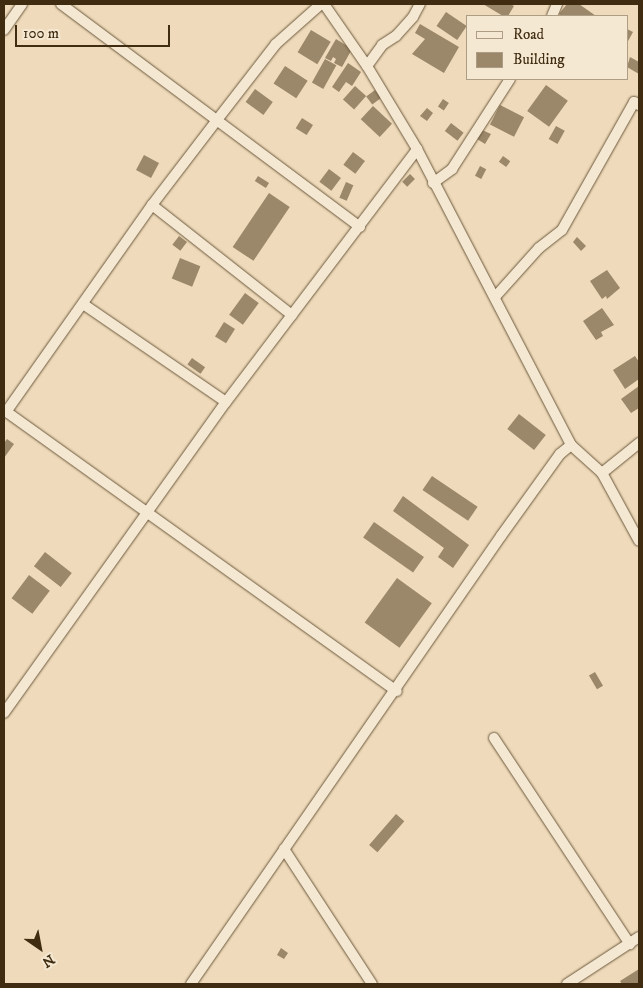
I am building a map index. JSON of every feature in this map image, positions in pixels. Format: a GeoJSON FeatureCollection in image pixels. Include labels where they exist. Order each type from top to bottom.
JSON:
{"type":"FeatureCollection","features":[{"type":"Feature","properties":{"kind":"street"},"geometry":{"type":"LineString","coordinates":[[4,30],[22,4]]}},
{"type":"Feature","properties":{"kind":"street"},"geometry":{"type":"LineString","coordinates":[[61,4],[360,227]]}},
{"type":"Feature","properties":{"kind":"street"},"geometry":{"type":"LineString","coordinates":[[396,691],[5,411],[152,205],[276,44],[323,4],[367,66],[417,149],[571,445],[602,473],[639,541]]}},
{"type":"Feature","properties":{"kind":"street"},"geometry":{"type":"LineString","coordinates":[[367,66],[382,45],[396,36],[413,17],[420,4]]}},
{"type":"Feature","properties":{"kind":"street"},"geometry":{"type":"LineString","coordinates":[[433,183],[452,169],[509,80]]}},
{"type":"Feature","properties":{"kind":"street"},"geometry":{"type":"LineString","coordinates":[[495,297],[539,248],[562,230],[634,102],[639,105]]}},
{"type":"Feature","properties":{"kind":"street"},"geometry":{"type":"LineString","coordinates":[[4,714],[226,402],[360,227],[417,149]]}},
{"type":"Feature","properties":{"kind":"street"},"geometry":{"type":"LineString","coordinates":[[152,205],[292,315]]}},
{"type":"Feature","properties":{"kind":"street"},"geometry":{"type":"LineString","coordinates":[[83,304],[226,402]]}},
{"type":"Feature","properties":{"kind":"street"},"geometry":{"type":"LineString","coordinates":[[602,473],[639,443]]}},
{"type":"Feature","properties":{"kind":"street"},"geometry":{"type":"LineString","coordinates":[[191,984],[528,499],[560,454],[571,445]]}},
{"type":"Feature","properties":{"kind":"street"},"geometry":{"type":"LineString","coordinates":[[494,738],[630,944]]}},
{"type":"Feature","properties":{"kind":"street"},"geometry":{"type":"LineString","coordinates":[[284,849],[372,984]]}},
{"type":"Feature","properties":{"kind":"street"},"geometry":{"type":"LineString","coordinates":[[567,984],[639,938]]}},
{"type":"Feature","properties":{"kind":"building"},"geometry":{"type":"Polygon","coordinates":[[[483,4],[510,4],[514,6],[509,15],[501,15],[483,4]]]}},
{"type":"Feature","properties":{"kind":"building"},"geometry":{"type":"Polygon","coordinates":[[[567,4],[579,4],[595,15],[560,15],[559,14],[567,4]]]}},
{"type":"Feature","properties":{"kind":"building"},"geometry":{"type":"Polygon","coordinates":[[[446,12],[466,25],[457,40],[436,26],[446,12]]]}},
{"type":"Feature","properties":{"kind":"building"},"geometry":{"type":"Polygon","coordinates":[[[420,24],[459,47],[444,73],[412,54],[425,39],[415,33],[420,24]]]}},
{"type":"Feature","properties":{"kind":"building"},"geometry":{"type":"Polygon","coordinates":[[[311,30],[331,42],[317,64],[298,52],[311,30]]]}},
{"type":"Feature","properties":{"kind":"building"},"geometry":{"type":"Polygon","coordinates":[[[628,30],[633,32],[628,41],[628,30]]]}},
{"type":"Feature","properties":{"kind":"building"},"geometry":{"type":"Polygon","coordinates":[[[336,39],[352,49],[342,67],[334,63],[336,59],[333,57],[331,61],[325,58],[336,39]]]}},
{"type":"Feature","properties":{"kind":"building"},"geometry":{"type":"Polygon","coordinates":[[[630,57],[639,62],[639,74],[628,68],[630,57]]]}},
{"type":"Feature","properties":{"kind":"building"},"geometry":{"type":"Polygon","coordinates":[[[325,59],[336,65],[323,89],[312,83],[325,59]]]}},
{"type":"Feature","properties":{"kind":"building"},"geometry":{"type":"Polygon","coordinates":[[[348,63],[361,72],[352,86],[346,82],[339,92],[332,87],[348,63]]]}},
{"type":"Feature","properties":{"kind":"building"},"geometry":{"type":"Polygon","coordinates":[[[285,66],[308,81],[296,98],[274,84],[285,66]]]}},
{"type":"Feature","properties":{"kind":"building"},"geometry":{"type":"Polygon","coordinates":[[[546,85],[568,101],[549,127],[527,111],[546,85]]]}},
{"type":"Feature","properties":{"kind":"building"},"geometry":{"type":"Polygon","coordinates":[[[355,86],[366,96],[354,109],[343,99],[355,86]]]}},
{"type":"Feature","properties":{"kind":"building"},"geometry":{"type":"Polygon","coordinates":[[[255,89],[273,102],[263,115],[246,102],[255,89]]]}},
{"type":"Feature","properties":{"kind":"building"},"geometry":{"type":"Polygon","coordinates":[[[375,90],[381,98],[372,105],[366,97],[375,90]]]}},
{"type":"Feature","properties":{"kind":"building"},"geometry":{"type":"Polygon","coordinates":[[[443,99],[449,103],[444,110],[438,106],[443,99]]]}},
{"type":"Feature","properties":{"kind":"building"},"geometry":{"type":"Polygon","coordinates":[[[500,105],[524,117],[514,137],[490,125],[500,105]]]}},
{"type":"Feature","properties":{"kind":"building"},"geometry":{"type":"Polygon","coordinates":[[[373,106],[392,124],[380,137],[361,119],[373,106]]]}},
{"type":"Feature","properties":{"kind":"building"},"geometry":{"type":"Polygon","coordinates":[[[427,108],[433,113],[427,121],[420,116],[427,108]]]}},
{"type":"Feature","properties":{"kind":"building"},"geometry":{"type":"Polygon","coordinates":[[[302,118],[313,125],[307,135],[296,128],[302,118]]]}},
{"type":"Feature","properties":{"kind":"building"},"geometry":{"type":"Polygon","coordinates":[[[451,123],[464,133],[457,141],[445,131],[451,123]]]}},
{"type":"Feature","properties":{"kind":"building"},"geometry":{"type":"Polygon","coordinates":[[[556,126],[565,131],[557,144],[549,139],[556,126]]]}},
{"type":"Feature","properties":{"kind":"building"},"geometry":{"type":"Polygon","coordinates":[[[482,130],[491,134],[485,144],[477,139],[482,130]]]}},
{"type":"Feature","properties":{"kind":"building"},"geometry":{"type":"Polygon","coordinates":[[[353,152],[365,161],[355,174],[343,165],[353,152]]]}},
{"type":"Feature","properties":{"kind":"building"},"geometry":{"type":"Polygon","coordinates":[[[144,155],[159,163],[151,178],[136,170],[144,155]]]}},
{"type":"Feature","properties":{"kind":"building"},"geometry":{"type":"Polygon","coordinates":[[[503,156],[510,161],[506,167],[499,162],[503,156]]]}},
{"type":"Feature","properties":{"kind":"building"},"geometry":{"type":"Polygon","coordinates":[[[480,166],[486,169],[481,179],[475,176],[480,166]]]}},
{"type":"Feature","properties":{"kind":"building"},"geometry":{"type":"Polygon","coordinates":[[[329,169],[341,178],[331,191],[319,182],[329,169]]]}},
{"type":"Feature","properties":{"kind":"building"},"geometry":{"type":"Polygon","coordinates":[[[410,174],[415,179],[407,187],[402,182],[410,174]]]}},
{"type":"Feature","properties":{"kind":"building"},"geometry":{"type":"Polygon","coordinates":[[[258,176],[269,183],[266,188],[255,181],[258,176]]]}},
{"type":"Feature","properties":{"kind":"building"},"geometry":{"type":"Polygon","coordinates":[[[346,182],[353,185],[347,201],[339,198],[346,182]]]}},
{"type":"Feature","properties":{"kind":"building"},"geometry":{"type":"Polygon","coordinates":[[[269,193],[290,207],[253,261],[233,247],[269,193]]]}},
{"type":"Feature","properties":{"kind":"building"},"geometry":{"type":"Polygon","coordinates":[[[179,236],[187,242],[180,251],[172,245],[179,236]]]}},
{"type":"Feature","properties":{"kind":"building"},"geometry":{"type":"Polygon","coordinates":[[[577,237],[586,246],[581,251],[573,242],[577,237]]]}},
{"type":"Feature","properties":{"kind":"building"},"geometry":{"type":"Polygon","coordinates":[[[180,258],[200,266],[192,287],[172,278],[180,258]]]}},
{"type":"Feature","properties":{"kind":"building"},"geometry":{"type":"Polygon","coordinates":[[[607,270],[620,288],[607,299],[606,296],[602,299],[590,281],[607,270]]]}},
{"type":"Feature","properties":{"kind":"building"},"geometry":{"type":"Polygon","coordinates":[[[245,293],[259,303],[243,325],[229,315],[245,293]]]}},
{"type":"Feature","properties":{"kind":"building"},"geometry":{"type":"Polygon","coordinates":[[[602,308],[614,325],[601,332],[603,336],[596,340],[583,321],[602,308]]]}},
{"type":"Feature","properties":{"kind":"building"},"geometry":{"type":"Polygon","coordinates":[[[224,322],[235,329],[226,343],[215,336],[224,322]]]}},
{"type":"Feature","properties":{"kind":"building"},"geometry":{"type":"Polygon","coordinates":[[[635,356],[639,362],[639,379],[625,389],[613,370],[635,356]]]}},
{"type":"Feature","properties":{"kind":"building"},"geometry":{"type":"Polygon","coordinates":[[[192,358],[205,367],[201,374],[187,365],[192,358]]]}},
{"type":"Feature","properties":{"kind":"building"},"geometry":{"type":"Polygon","coordinates":[[[639,386],[639,408],[631,413],[621,399],[639,386]]]}},
{"type":"Feature","properties":{"kind":"building"},"geometry":{"type":"Polygon","coordinates":[[[519,414],[546,435],[534,450],[507,429],[519,414]]]}},
{"type":"Feature","properties":{"kind":"building"},"geometry":{"type":"Polygon","coordinates":[[[7,439],[14,444],[4,458],[4,443],[7,439]]]}},
{"type":"Feature","properties":{"kind":"building"},"geometry":{"type":"Polygon","coordinates":[[[432,476],[478,507],[468,521],[422,490],[432,476]]]}},
{"type":"Feature","properties":{"kind":"building"},"geometry":{"type":"Polygon","coordinates":[[[403,496],[469,545],[453,568],[438,557],[444,548],[393,511],[403,496]]]}},
{"type":"Feature","properties":{"kind":"building"},"geometry":{"type":"Polygon","coordinates":[[[374,522],[424,557],[413,573],[363,538],[374,522]]]}},
{"type":"Feature","properties":{"kind":"building"},"geometry":{"type":"Polygon","coordinates":[[[45,552],[72,573],[61,587],[34,566],[45,552]]]}},
{"type":"Feature","properties":{"kind":"building"},"geometry":{"type":"Polygon","coordinates":[[[29,575],[50,591],[32,614],[12,598],[29,575]]]}},
{"type":"Feature","properties":{"kind":"building"},"geometry":{"type":"Polygon","coordinates":[[[397,578],[432,603],[399,648],[365,622],[397,578]]]}},
{"type":"Feature","properties":{"kind":"building"},"geometry":{"type":"Polygon","coordinates":[[[595,672],[603,686],[597,689],[589,676],[595,672]]]}},
{"type":"Feature","properties":{"kind":"building"},"geometry":{"type":"Polygon","coordinates":[[[396,814],[404,821],[377,852],[369,845],[396,814]]]}},
{"type":"Feature","properties":{"kind":"building"},"geometry":{"type":"Polygon","coordinates":[[[281,948],[288,953],[284,959],[277,955],[281,948]]]}},
{"type":"Feature","properties":{"kind":"building"},"geometry":{"type":"Polygon","coordinates":[[[639,969],[639,984],[622,984],[620,981],[639,969]]]}}]}
